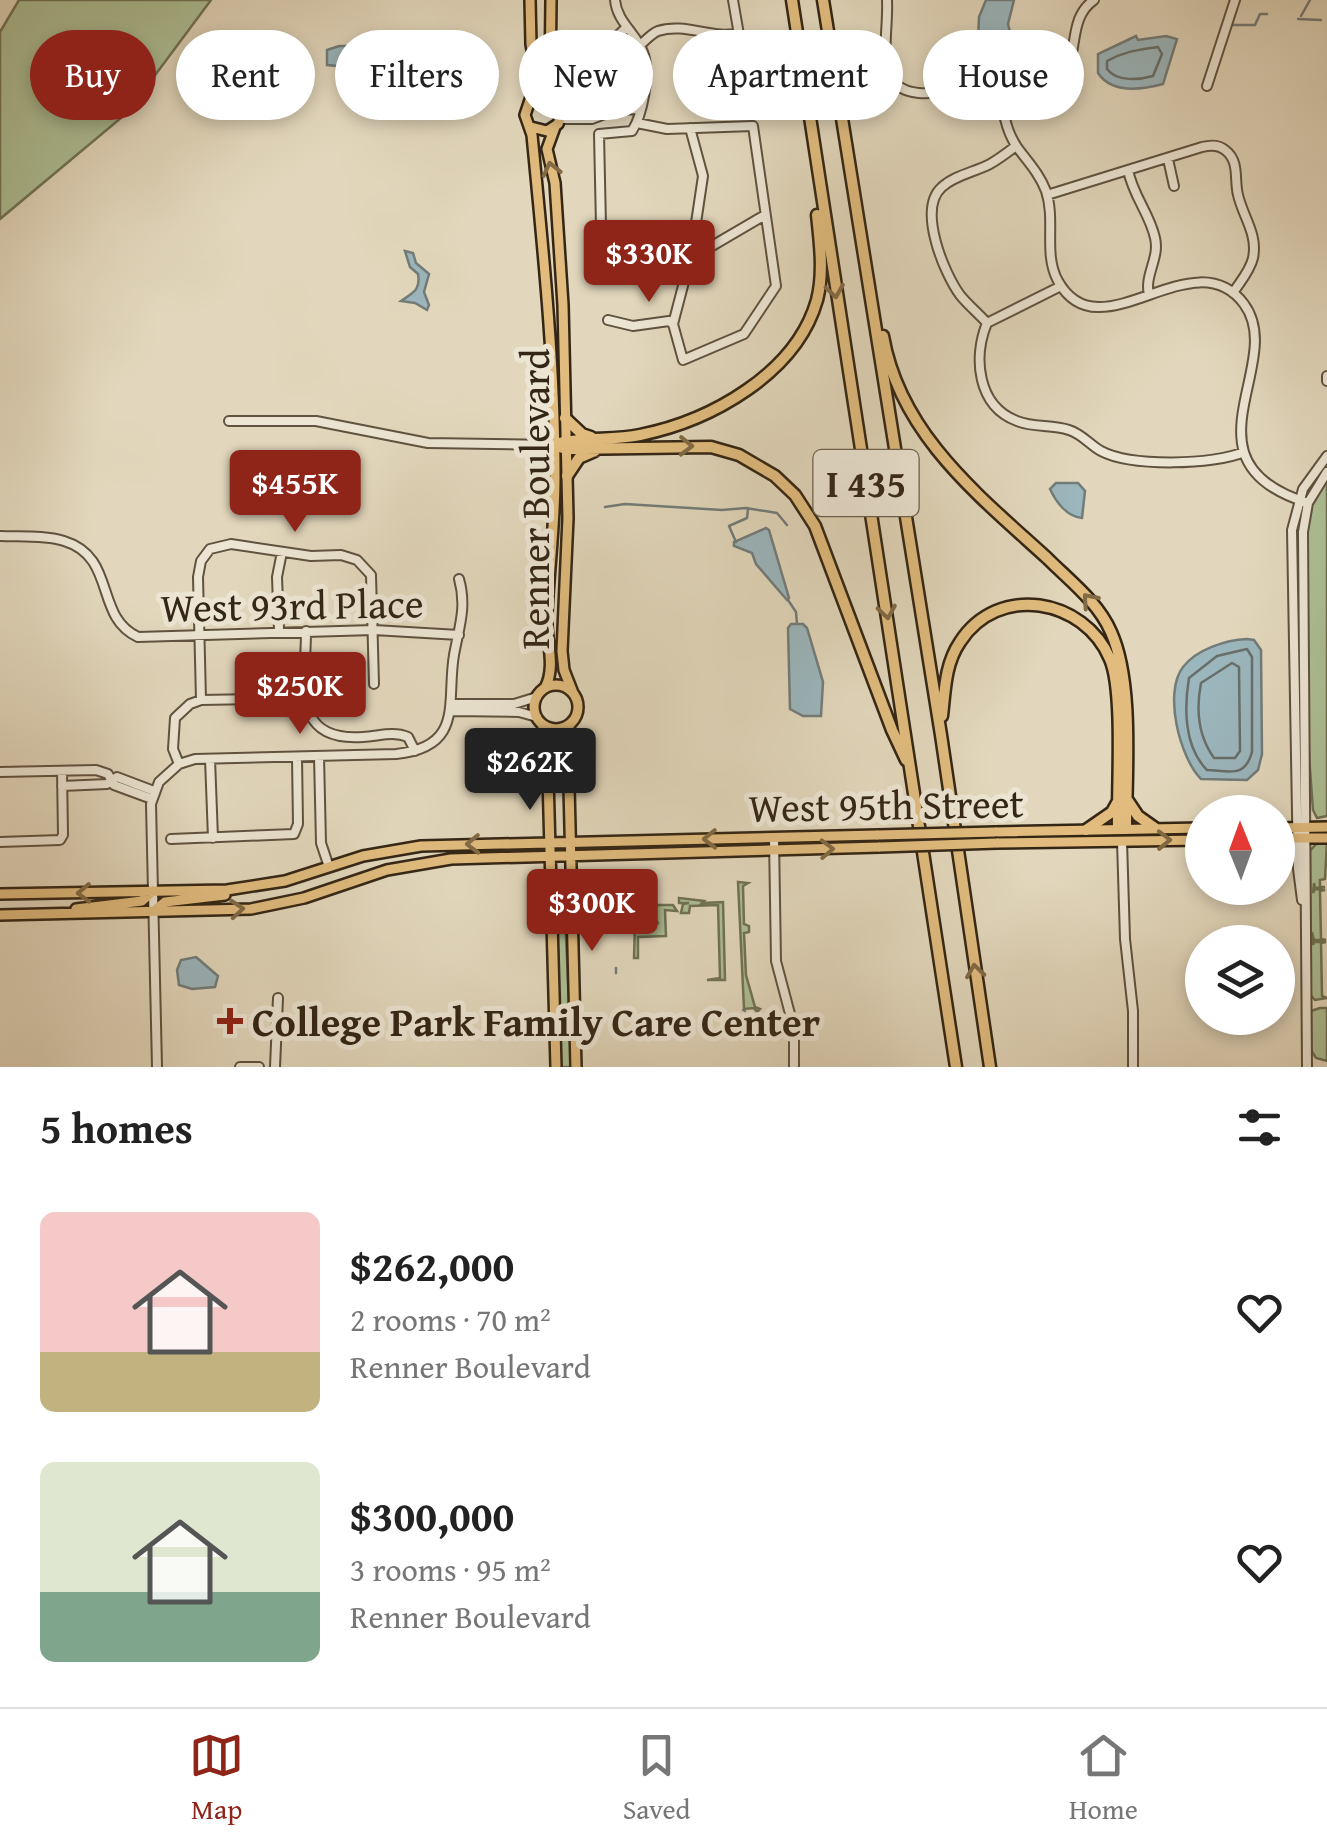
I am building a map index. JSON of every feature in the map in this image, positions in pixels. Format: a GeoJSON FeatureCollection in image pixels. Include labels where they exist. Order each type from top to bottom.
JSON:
{"type":"FeatureCollection","features":[{"type":"Feature","properties":{"kind":"highway","name":"I 435"},"geometry":{"type":"LineString","coordinates":[[792,0],[956,1067]]}},
{"type":"Feature","properties":{"kind":"highway","name":"I 435"},"geometry":{"type":"LineString","coordinates":[[824,0],[990,1067]]}},
{"type":"Feature","properties":{"kind":"highway"},"geometry":{"type":"LineString","coordinates":[[567,476],[580,458],[600,444],[700,416],[738,395],[782,359],[816,304],[820,246],[815,200],[820,194]]}},
{"type":"Feature","properties":{"kind":"highway"},"geometry":{"type":"LineString","coordinates":[[872,306],[879,316],[899,388],[927,440],[952,469],[1080,590],[1108,625],[1123,673],[1122,833]]}},
{"type":"Feature","properties":{"kind":"highway"},"geometry":{"type":"LineString","coordinates":[[566,418],[600,444]]}},
{"type":"Feature","properties":{"kind":"highway"},"geometry":{"type":"LineString","coordinates":[[562,445],[712,448],[752,461],[786,485],[815,526],[892,730],[912,772]]}},
{"type":"Feature","properties":{"kind":"highway"},"geometry":{"type":"LineString","coordinates":[[941,735],[949,666],[970,629],[1012,606],[1031,604],[1059,609],[1084,624],[1102,644],[1112,664],[1122,800],[1156,828]]}},
{"type":"Feature","properties":{"kind":"highway"},"geometry":{"type":"LineString","coordinates":[[1086,830],[1122,800]]}},
{"type":"Feature","properties":{"kind":"main road"},"geometry":{"type":"LineString","coordinates":[[530,0],[531,30]]}},
{"type":"Feature","properties":{"kind":"main road"},"geometry":{"type":"LineString","coordinates":[[550,0],[550,30]]}},
{"type":"Feature","properties":{"kind":"main road"},"geometry":{"type":"LineString","coordinates":[[527,120],[542,131],[557,123]]}},
{"type":"Feature","properties":{"kind":"main road","name":"Renner Boulevard"},"geometry":{"type":"LineString","coordinates":[[545,688],[552,669],[546,621],[566,418],[556,196],[547,149],[557,123]]}},
{"type":"Feature","properties":{"kind":"main road","name":"Renner Boulevard"},"geometry":{"type":"LineString","coordinates":[[528,124],[567,476],[562,652],[572,692]]}},
{"type":"Feature","properties":{"kind":"main road"},"geometry":{"type":"LineString","coordinates":[[556,1067],[547,740],[534,708],[545,688],[559,686],[572,692],[578,706],[562,748],[569,780],[576,1067]]}},
{"type":"Feature","properties":{"kind":"main road"},"geometry":{"type":"LineString","coordinates":[[539,720],[555,729],[570,724]]}},
{"type":"Feature","properties":{"kind":"main road"},"geometry":{"type":"LineString","coordinates":[[1295,834],[1327,827]]}},
{"type":"Feature","properties":{"kind":"main road","name":"West 95th Street"},"geometry":{"type":"LineString","coordinates":[[18,915],[228,911],[269,906],[372,874],[436,861],[997,844],[1185,828]]}},
{"type":"Feature","properties":{"kind":"main road","name":"West 95th Street"},"geometry":{"type":"LineString","coordinates":[[262,885],[362,856],[421,846],[1086,830],[1185,839]]}},
{"type":"Feature","properties":{"kind":"main road"},"geometry":{"type":"LineString","coordinates":[[1295,832],[1327,838]]}},
{"type":"Feature","properties":{"kind":"main road"},"geometry":{"type":"LineString","coordinates":[[0,894],[227,890],[262,885]]}},
{"type":"Feature","properties":{"kind":"main road"},"geometry":{"type":"LineString","coordinates":[[152,912],[165,902],[262,885]]}},
{"type":"Feature","properties":{"kind":"main road"},"geometry":{"type":"LineString","coordinates":[[0,915],[142,902],[153,891]]}},
{"type":"Feature","properties":{"kind":"street"},"geometry":{"type":"LineString","coordinates":[[616,0],[616,13],[626,28]]}},
{"type":"Feature","properties":{"kind":"street"},"geometry":{"type":"LineString","coordinates":[[733,0],[738,30]]}},
{"type":"Feature","properties":{"kind":"street"},"geometry":{"type":"LineString","coordinates":[[887,0],[888,70],[900,86],[923,92]]}},
{"type":"Feature","properties":{"kind":"street"},"geometry":{"type":"LineString","coordinates":[[1076,30],[1078,18],[1094,0]]}},
{"type":"Feature","properties":{"kind":"street"},"geometry":{"type":"LineString","coordinates":[[1207,86],[1234,11],[1234,0]]}},
{"type":"Feature","properties":{"kind":"street"},"geometry":{"type":"LineString","coordinates":[[557,123],[578,120]]}},
{"type":"Feature","properties":{"kind":"street"},"geometry":{"type":"LineString","coordinates":[[638,120],[632,131],[599,134],[601,226],[712,246],[766,215]]}},
{"type":"Feature","properties":{"kind":"street"},"geometry":{"type":"LineString","coordinates":[[1006,120],[1016,146],[1032,165],[1047,195],[1052,219],[1051,259],[1061,286],[1078,301],[1100,308],[1118,306],[1196,283],[1219,285],[1232,293],[1251,316],[1254,339],[1241,425],[1244,452],[1265,482],[1303,502]]}},
{"type":"Feature","properties":{"kind":"street"},"geometry":{"type":"LineString","coordinates":[[608,320],[633,326],[668,320],[683,360],[744,334],[776,286],[753,126],[667,130],[637,123]]}},
{"type":"Feature","properties":{"kind":"street"},"geometry":{"type":"LineString","coordinates":[[672,324],[690,259],[703,176],[690,128]]}},
{"type":"Feature","properties":{"kind":"street"},"geometry":{"type":"LineString","coordinates":[[1047,195],[1210,145],[1228,152],[1234,162],[1238,196],[1250,224],[1254,247],[1250,268],[1232,293]]}},
{"type":"Feature","properties":{"kind":"street"},"geometry":{"type":"LineString","coordinates":[[987,323],[958,291],[945,269],[936,242],[932,205],[944,185],[991,163],[1016,146]]}},
{"type":"Feature","properties":{"kind":"street"},"geometry":{"type":"LineString","coordinates":[[1168,159],[1174,186]]}},
{"type":"Feature","properties":{"kind":"street"},"geometry":{"type":"LineString","coordinates":[[1128,170],[1134,195],[1155,238],[1146,284],[1149,294]]}},
{"type":"Feature","properties":{"kind":"street"},"geometry":{"type":"LineString","coordinates":[[1061,286],[987,323],[979,342],[985,390],[1002,414],[1014,421],[1074,431],[1100,451],[1130,461],[1219,459],[1244,452]]}},
{"type":"Feature","properties":{"kind":"street"},"geometry":{"type":"LineString","coordinates":[[229,421],[316,421],[428,443],[562,445]]}},
{"type":"Feature","properties":{"kind":"street"},"geometry":{"type":"LineString","coordinates":[[1307,1067],[1301,710],[1303,502],[1308,480],[1327,456]]}},
{"type":"Feature","properties":{"kind":"street"},"geometry":{"type":"LineString","coordinates":[[1303,502],[1327,472]]}},
{"type":"Feature","properties":{"kind":"street","name":"West 93rd Place"},"geometry":{"type":"LineString","coordinates":[[0,536],[61,540],[83,551],[95,563],[115,618],[128,633],[149,639],[279,630],[459,635]]}},
{"type":"Feature","properties":{"kind":"street"},"geometry":{"type":"LineString","coordinates":[[201,700],[200,561],[216,546],[246,545],[311,556],[342,556],[363,564],[370,574],[374,684]]}},
{"type":"Feature","properties":{"kind":"street"},"geometry":{"type":"LineString","coordinates":[[279,630],[278,577],[282,552]]}},
{"type":"Feature","properties":{"kind":"street"},"geometry":{"type":"LineString","coordinates":[[157,1067],[153,795],[164,776],[179,764],[210,759],[396,754],[415,751],[436,738],[452,708],[453,668],[464,610],[458,579]]}},
{"type":"Feature","properties":{"kind":"street"},"geometry":{"type":"LineString","coordinates":[[306,631],[306,698],[310,720],[333,737],[396,732],[408,737],[415,751]]}},
{"type":"Feature","properties":{"kind":"street"},"geometry":{"type":"LineString","coordinates":[[452,708],[517,704],[537,697]]}},
{"type":"Feature","properties":{"kind":"street"},"geometry":{"type":"LineString","coordinates":[[179,764],[173,750],[175,718],[190,704],[201,700],[306,698]]}},
{"type":"Feature","properties":{"kind":"street"},"geometry":{"type":"LineString","coordinates":[[452,708],[519,712],[539,720]]}},
{"type":"Feature","properties":{"kind":"street"},"geometry":{"type":"LineString","coordinates":[[171,838],[288,836],[297,830],[297,756]]}},
{"type":"Feature","properties":{"kind":"street"},"geometry":{"type":"LineString","coordinates":[[319,756],[321,843],[329,867]]}},
{"type":"Feature","properties":{"kind":"street"},"geometry":{"type":"LineString","coordinates":[[210,759],[212,838]]}},
{"type":"Feature","properties":{"kind":"street"},"geometry":{"type":"LineString","coordinates":[[0,772],[96,770],[111,778]]}},
{"type":"Feature","properties":{"kind":"street"},"geometry":{"type":"LineString","coordinates":[[0,842],[60,840],[62,771]]}},
{"type":"Feature","properties":{"kind":"street"},"geometry":{"type":"LineString","coordinates":[[62,786],[106,784],[118,777],[153,795]]}},
{"type":"Feature","properties":{"kind":"street"},"geometry":{"type":"LineString","coordinates":[[1122,833],[1133,1067]]}},
{"type":"Feature","properties":{"kind":"street"},"geometry":{"type":"LineString","coordinates":[[774,838],[776,961],[794,1028],[794,1067]]}},
{"type":"Feature","properties":{"kind":"street"},"geometry":{"type":"LineString","coordinates":[[274,1067],[278,998]]}},
{"type":"Feature","properties":{"kind":"street"},"geometry":{"type":"LineString","coordinates":[[240,1067],[259,1067]]}},
{"type":"Feature","properties":{"kind":"green space"},"geometry":{"type":"Polygon","coordinates":[[[19,0],[211,0],[189,30],[176,30],[176,47],[156,74],[156,30],[30,30],[30,120],[119,120],[0,219],[0,32],[19,0]]]}},
{"type":"Feature","properties":{"kind":"green space"},"geometry":{"type":"Polygon","coordinates":[[[1327,473],[1327,816],[1317,818],[1309,756],[1304,535],[1315,490],[1327,473]]]}},
{"type":"Feature","properties":{"kind":"green space"},"geometry":{"type":"Polygon","coordinates":[[[1327,841],[1325,879],[1320,880],[1320,887],[1325,887],[1315,888],[1314,883],[1313,893],[1315,889],[1325,890],[1320,891],[1321,939],[1326,940],[1314,940],[1312,932],[1313,945],[1314,942],[1326,942],[1321,943],[1322,996],[1327,998],[1315,1000],[1310,995],[1310,851],[1317,843],[1327,841]]]}},
{"type":"Feature","properties":{"kind":"green space"},"geometry":{"type":"Polygon","coordinates":[[[738,882],[748,883],[743,886],[744,924],[749,926],[749,932],[744,933],[746,975],[755,1007],[760,1009],[757,1012],[754,1008],[744,1009],[738,882]]]}},
{"type":"Feature","properties":{"kind":"green space"},"geometry":{"type":"Polygon","coordinates":[[[679,898],[723,902],[725,980],[707,980],[720,978],[718,905],[690,906],[689,913],[681,913],[683,904],[689,903],[679,903],[679,898]]]}},
{"type":"Feature","properties":{"kind":"green space"},"geometry":{"type":"Polygon","coordinates":[[[650,905],[651,912],[652,905],[673,905],[677,911],[665,910],[666,936],[638,937],[638,958],[634,958],[635,923],[652,929],[658,923],[651,914],[644,921],[635,921],[643,906],[650,905]]]}},
{"type":"Feature","properties":{"kind":"green space"},"geometry":{"type":"Polygon","coordinates":[[[555,917],[565,917],[572,1067],[559,1067],[555,917]]]}},
{"type":"Feature","properties":{"kind":"green space"},"geometry":{"type":"Polygon","coordinates":[[[1327,1008],[1327,1061],[1316,1058],[1311,1050],[1311,1011],[1327,1008]]]}},
{"type":"Feature","properties":{"kind":"water"},"geometry":{"type":"Polygon","coordinates":[[[986,0],[1014,0],[1010,30],[978,30],[986,0]]]}},
{"type":"Feature","properties":{"kind":"water"},"geometry":{"type":"Polygon","coordinates":[[[1136,36],[1138,40],[1166,36],[1177,39],[1163,84],[1136,89],[1119,87],[1098,73],[1098,54],[1136,36]]]}},
{"type":"Feature","properties":{"kind":"water"},"geometry":{"type":"Polygon","coordinates":[[[335,47],[335,66],[327,65],[327,50],[335,47]]]}},
{"type":"Feature","properties":{"kind":"water"},"geometry":{"type":"Polygon","coordinates":[[[405,251],[413,253],[416,263],[429,274],[424,292],[427,310],[401,301],[415,291],[419,280],[405,251]]]}},
{"type":"Feature","properties":{"kind":"water"},"geometry":{"type":"Polygon","coordinates":[[[1056,483],[1078,483],[1085,491],[1082,518],[1059,504],[1050,489],[1056,483]]]}},
{"type":"Feature","properties":{"kind":"water"},"geometry":{"type":"Polygon","coordinates":[[[766,528],[787,600],[756,564],[752,553],[734,546],[734,542],[766,528]]]}},
{"type":"Feature","properties":{"kind":"water"},"geometry":{"type":"Polygon","coordinates":[[[791,624],[807,628],[823,682],[821,716],[803,716],[790,709],[791,624]]]}},
{"type":"Feature","properties":{"kind":"water"},"geometry":{"type":"Polygon","coordinates":[[[1254,640],[1261,650],[1262,754],[1258,770],[1247,780],[1201,779],[1187,756],[1177,725],[1177,678],[1183,667],[1204,650],[1254,640]]]}},
{"type":"Feature","properties":{"kind":"water"},"geometry":{"type":"Polygon","coordinates":[[[196,957],[218,976],[215,987],[192,989],[179,985],[177,970],[181,960],[196,957]]]}},
{"type":"Feature","properties":{"kind":"waterway"},"geometry":{"type":"LineString","coordinates":[[1301,16],[1310,0]]}},
{"type":"Feature","properties":{"kind":"waterway"},"geometry":{"type":"LineString","coordinates":[[1231,25],[1255,25],[1260,14],[1267,14]]}},
{"type":"Feature","properties":{"kind":"waterway"},"geometry":{"type":"LineString","coordinates":[[1298,19],[1321,20]]}},
{"type":"Feature","properties":{"kind":"waterway"},"geometry":{"type":"LineString","coordinates":[[605,507],[625,504],[746,508],[777,513],[787,525]]}},
{"type":"Feature","properties":{"kind":"waterway"},"geometry":{"type":"LineString","coordinates":[[736,542],[729,526],[747,518],[748,509]]}},
{"type":"Feature","properties":{"kind":"waterway"},"geometry":{"type":"LineString","coordinates":[[788,600],[796,612],[797,624]]}},
{"type":"Feature","properties":{"kind":"waterway"},"geometry":{"type":"LineString","coordinates":[[616,968],[616,973]]}},
{"type":"Feature","properties":{"kind":"place","name":"College Park Family Care Center"},"geometry":{"type":"Point","coordinates":[230,1021]}}]}
